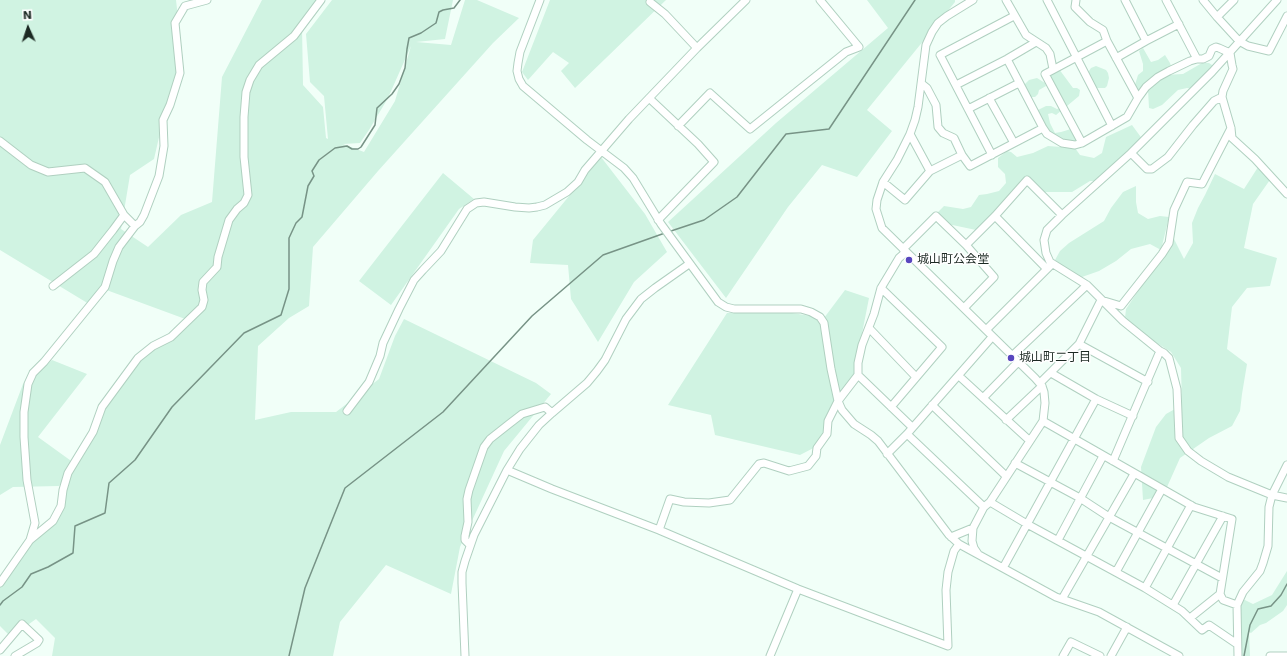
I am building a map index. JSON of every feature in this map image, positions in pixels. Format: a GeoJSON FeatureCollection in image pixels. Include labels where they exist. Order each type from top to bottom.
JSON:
{"type":"FeatureCollection","features":[{"type":"Feature","properties":{"kind":"street"},"geometry":{"type":"LineString","coordinates":[[30,540],[35,523],[27,480],[24,437],[24,412],[28,384],[33,373],[106,287],[113,260],[119,247],[144,215],[159,176],[164,146],[162,120],[170,105],[180,73],[175,23],[185,6],[207,0]]}},
{"type":"Feature","properties":{"kind":"street"},"geometry":{"type":"LineString","coordinates":[[0,583],[30,540],[53,521],[62,506],[68,473],[93,432],[102,407],[133,364],[153,346],[171,337],[202,307],[204,300],[202,290],[203,282],[217,267],[218,257],[229,220],[237,209],[244,203],[248,195],[244,157],[244,117],[246,92],[250,80],[259,65],[294,36],[321,0]]}},
{"type":"Feature","properties":{"kind":"street"},"geometry":{"type":"LineString","coordinates":[[540,0],[520,52],[517,71],[522,86],[587,140],[624,168],[633,178],[659,222],[718,302],[734,310],[801,309],[820,317],[824,323],[831,369],[838,401],[846,416],[854,424],[878,441],[951,537],[959,544],[983,558],[1062,599],[1099,612],[1179,656]]}},
{"type":"Feature","properties":{"kind":"street"},"geometry":{"type":"LineString","coordinates":[[347,411],[369,382],[380,356],[383,343],[414,280],[441,251],[467,209],[476,203],[484,202],[529,208],[544,205],[560,197],[573,187],[585,170],[649,98],[746,0]]}},
{"type":"Feature","properties":{"kind":"street"},"geometry":{"type":"LineString","coordinates":[[678,126],[710,93],[750,129],[846,52],[859,47],[820,0]]}},
{"type":"Feature","properties":{"kind":"street"},"geometry":{"type":"LineString","coordinates":[[972,0],[962,3],[938,23],[932,32],[926,46],[918,107],[910,134],[898,160],[883,182],[877,200],[876,209],[882,228],[1041,385],[1044,392],[1045,403],[1043,421],[987,504],[973,528],[972,541],[974,548],[983,558]]}},
{"type":"Feature","properties":{"kind":"street"},"geometry":{"type":"LineString","coordinates":[[1006,0],[1026,35],[1046,48],[1050,54],[1053,69]]}},
{"type":"Feature","properties":{"kind":"street"},"geometry":{"type":"LineString","coordinates":[[1047,0],[1112,126]]}},
{"type":"Feature","properties":{"kind":"street"},"geometry":{"type":"LineString","coordinates":[[1076,0],[1075,7],[1090,22],[1103,30],[1107,41],[1138,98]]}},
{"type":"Feature","properties":{"kind":"street"},"geometry":{"type":"LineString","coordinates":[[1124,0],[1146,41]]}},
{"type":"Feature","properties":{"kind":"street"},"geometry":{"type":"LineString","coordinates":[[1166,0],[1197,59]]}},
{"type":"Feature","properties":{"kind":"street"},"geometry":{"type":"LineString","coordinates":[[1203,0],[1239,41],[1248,46],[1269,51],[1287,16]]}},
{"type":"Feature","properties":{"kind":"street"},"geometry":{"type":"LineString","coordinates":[[1217,17],[1234,0]]}},
{"type":"Feature","properties":{"kind":"street"},"geometry":{"type":"LineString","coordinates":[[1050,266],[1044,240],[1047,230],[1131,153],[1230,53],[1239,41],[1277,0]]}},
{"type":"Feature","properties":{"kind":"street"},"geometry":{"type":"LineString","coordinates":[[650,2],[665,14],[697,48]]}},
{"type":"Feature","properties":{"kind":"street"},"geometry":{"type":"LineString","coordinates":[[992,155],[940,55],[1014,16]]}},
{"type":"Feature","properties":{"kind":"street"},"geometry":{"type":"LineString","coordinates":[[1116,58],[1178,24]]}},
{"type":"Feature","properties":{"kind":"street"},"geometry":{"type":"LineString","coordinates":[[1082,143],[1045,74],[1107,41]]}},
{"type":"Feature","properties":{"kind":"street"},"geometry":{"type":"LineString","coordinates":[[956,85],[1007,59],[1036,42]]}},
{"type":"Feature","properties":{"kind":"street"},"geometry":{"type":"LineString","coordinates":[[1007,59],[1047,134],[1062,143],[1075,145],[1082,143],[1127,117],[1146,87],[1158,77],[1190,61],[1203,59],[1208,56],[1212,49],[1216,47],[1230,53]]}},
{"type":"Feature","properties":{"kind":"street"},"geometry":{"type":"LineString","coordinates":[[1230,53],[1233,69],[1222,97],[1231,128],[1232,138],[1255,159],[1287,194]]}},
{"type":"Feature","properties":{"kind":"street"},"geometry":{"type":"LineString","coordinates":[[968,109],[1019,83]]}},
{"type":"Feature","properties":{"kind":"street"},"geometry":{"type":"LineString","coordinates":[[922,84],[927,88],[936,105],[938,127],[943,133],[954,138],[962,155],[970,166],[1043,128]]}},
{"type":"Feature","properties":{"kind":"street"},"geometry":{"type":"LineString","coordinates":[[1131,153],[1147,169],[1152,170],[1168,157],[1214,101],[1222,97]]}},
{"type":"Feature","properties":{"kind":"street"},"geometry":{"type":"LineString","coordinates":[[649,98],[698,144],[714,162],[659,222]]}},
{"type":"Feature","properties":{"kind":"street"},"geometry":{"type":"LineString","coordinates":[[989,98],[1014,143]]}},
{"type":"Feature","properties":{"kind":"street"},"geometry":{"type":"LineString","coordinates":[[1101,300],[1122,306],[1128,299],[1169,243],[1174,210],[1187,182],[1202,184],[1231,128]]}},
{"type":"Feature","properties":{"kind":"street"},"geometry":{"type":"LineString","coordinates":[[910,134],[930,171]]}},
{"type":"Feature","properties":{"kind":"street"},"geometry":{"type":"LineString","coordinates":[[0,141],[31,165],[48,172],[86,168],[105,182],[124,215],[136,226]]}},
{"type":"Feature","properties":{"kind":"street"},"geometry":{"type":"LineString","coordinates":[[883,182],[905,200],[930,171],[962,155]]}},
{"type":"Feature","properties":{"kind":"street"},"geometry":{"type":"LineString","coordinates":[[966,245],[1027,180],[1062,215]]}},
{"type":"Feature","properties":{"kind":"street"},"geometry":{"type":"LineString","coordinates":[[53,286],[94,254],[124,215]]}},
{"type":"Feature","properties":{"kind":"street"},"geometry":{"type":"LineString","coordinates":[[659,530],[670,500],[709,503],[730,500],[759,464],[764,463],[789,471],[808,466],[816,456],[816,448],[827,434],[828,422],[838,401],[858,375],[858,363],[862,345],[869,328],[881,288],[904,251],[936,216],[966,245],[994,277],[964,308]]}},
{"type":"Feature","properties":{"kind":"street"},"geometry":{"type":"LineString","coordinates":[[994,216],[1050,266],[1087,285],[1123,321],[1169,358],[1177,389],[1179,438],[1188,451],[1201,461],[1228,477],[1272,495],[1287,498]]}},
{"type":"Feature","properties":{"kind":"street"},"geometry":{"type":"LineString","coordinates":[[465,656],[462,572],[470,545],[507,470],[526,440],[552,413],[587,383],[597,371],[608,354],[626,319],[641,299],[689,264]]}},
{"type":"Feature","properties":{"kind":"street"},"geometry":{"type":"LineString","coordinates":[[986,330],[1050,266]]}},
{"type":"Feature","properties":{"kind":"street"},"geometry":{"type":"LineString","coordinates":[[1012,356],[1087,285]]}},
{"type":"Feature","properties":{"kind":"street"},"geometry":{"type":"LineString","coordinates":[[881,288],[942,347],[890,408]]}},
{"type":"Feature","properties":{"kind":"street"},"geometry":{"type":"LineString","coordinates":[[1006,420],[1079,344],[1101,300]]}},
{"type":"Feature","properties":{"kind":"street"},"geometry":{"type":"LineString","coordinates":[[869,328],[916,377]]}},
{"type":"Feature","properties":{"kind":"street"},"geometry":{"type":"LineString","coordinates":[[887,454],[959,376],[992,337]]}},
{"type":"Feature","properties":{"kind":"street"},"geometry":{"type":"LineString","coordinates":[[1079,344],[1148,382]]}},
{"type":"Feature","properties":{"kind":"street"},"geometry":{"type":"LineString","coordinates":[[1113,462],[1160,351]]}},
{"type":"Feature","properties":{"kind":"street"},"geometry":{"type":"LineString","coordinates":[[983,398],[1018,362]]}},
{"type":"Feature","properties":{"kind":"street"},"geometry":{"type":"LineString","coordinates":[[1051,373],[1096,399],[1133,416]]}},
{"type":"Feature","properties":{"kind":"street"},"geometry":{"type":"LineString","coordinates":[[858,375],[910,430],[987,504],[1058,540],[1145,588],[1174,605],[1202,630],[1209,625],[1237,644]]}},
{"type":"Feature","properties":{"kind":"street"},"geometry":{"type":"LineString","coordinates":[[959,376],[1030,441]]}},
{"type":"Feature","properties":{"kind":"street"},"geometry":{"type":"LineString","coordinates":[[1003,568],[1052,482],[1096,399]]}},
{"type":"Feature","properties":{"kind":"street"},"geometry":{"type":"LineString","coordinates":[[932,404],[1006,476]]}},
{"type":"Feature","properties":{"kind":"street"},"geometry":{"type":"LineString","coordinates":[[470,545],[465,536],[468,522],[469,490],[484,447],[490,439],[522,414],[545,407],[552,413]]}},
{"type":"Feature","properties":{"kind":"street"},"geometry":{"type":"LineString","coordinates":[[1043,421],[1190,505],[1232,519],[1220,594],[1223,600],[1238,605]]}},
{"type":"Feature","properties":{"kind":"street"},"geometry":{"type":"LineString","coordinates":[[1058,540],[1103,456]]}},
{"type":"Feature","properties":{"kind":"street"},"geometry":{"type":"LineString","coordinates":[[1015,463],[1052,482],[1110,517],[1222,578]]}},
{"type":"Feature","properties":{"kind":"street"},"geometry":{"type":"LineString","coordinates":[[1238,656],[1238,605],[1243,592],[1260,571],[1263,563],[1268,546],[1269,507],[1272,495],[1287,465]]}},
{"type":"Feature","properties":{"kind":"street"},"geometry":{"type":"LineString","coordinates":[[507,470],[659,530],[798,589],[948,646],[946,590],[948,572],[954,551],[959,544]]}},
{"type":"Feature","properties":{"kind":"street"},"geometry":{"type":"LineString","coordinates":[[1062,599],[1134,474]]}},
{"type":"Feature","properties":{"kind":"street"},"geometry":{"type":"LineString","coordinates":[[1116,572],[1162,489]]}},
{"type":"Feature","properties":{"kind":"street"},"geometry":{"type":"LineString","coordinates":[[1145,588],[1190,505]]}},
{"type":"Feature","properties":{"kind":"street"},"geometry":{"type":"LineString","coordinates":[[1174,605],[1223,516]]}},
{"type":"Feature","properties":{"kind":"street"},"geometry":{"type":"LineString","coordinates":[[951,537],[973,528]]}},
{"type":"Feature","properties":{"kind":"street"},"geometry":{"type":"LineString","coordinates":[[770,656],[798,589]]}},
{"type":"Feature","properties":{"kind":"street"},"geometry":{"type":"LineString","coordinates":[[1190,618],[1220,594]]}},
{"type":"Feature","properties":{"kind":"street"},"geometry":{"type":"LineString","coordinates":[[0,650],[22,624],[38,640],[37,643],[15,656]]}},
{"type":"Feature","properties":{"kind":"street"},"geometry":{"type":"LineString","coordinates":[[1111,656],[1127,627]]}},
{"type":"Feature","properties":{"kind":"street"},"geometry":{"type":"LineString","coordinates":[[1063,656],[1071,642],[1100,656]]}},
{"type":"Feature","properties":{"kind":"street"},"geometry":{"type":"LineString","coordinates":[[1270,656],[1287,656]]}},
{"type":"Feature","properties":{"kind":"green space"},"geometry":{"type":"Polygon","coordinates":[[[0,0],[176,0],[183,62],[170,105],[163,120],[154,159],[130,175],[121,229],[148,247],[181,215],[212,202],[222,77],[262,0],[321,0],[302,26],[303,85],[323,107],[326,138],[328,139],[324,96],[310,82],[306,34],[332,0],[453,0],[445,39],[416,42],[451,45],[465,0],[477,0],[519,18],[493,43],[378,171],[313,247],[309,306],[289,318],[258,346],[255,420],[291,412],[336,412],[379,379],[395,336],[404,319],[536,383],[551,394],[504,451],[460,547],[451,594],[386,565],[340,622],[333,656],[52,656],[55,638],[36,619],[11,637],[0,626],[0,586],[32,534],[55,519],[72,467],[59,486],[13,487],[0,495],[0,445],[23,384],[52,360],[87,374],[38,437],[74,463],[104,406],[138,358],[188,320],[101,288],[89,304],[0,250],[0,0]],[[411,46],[388,98],[360,143],[343,144],[364,152],[395,101],[411,46]]]}},
{"type":"Feature","properties":{"kind":"green space"},"geometry":{"type":"Polygon","coordinates":[[[550,0],[666,0],[575,88],[561,71],[569,63],[553,52],[528,80],[522,72],[550,0]]]}},
{"type":"Feature","properties":{"kind":"green space"},"geometry":{"type":"Polygon","coordinates":[[[867,0],[955,0],[955,2],[867,110],[892,131],[857,177],[822,165],[788,207],[726,298],[668,222],[776,123],[888,28],[867,0]]]}},
{"type":"Feature","properties":{"kind":"green space"},"geometry":{"type":"Polygon","coordinates":[[[1143,48],[1151,62],[1158,60],[1165,55],[1172,69],[1165,75],[1183,74],[1202,63],[1209,63],[1212,65],[1212,72],[1193,89],[1187,88],[1178,90],[1162,105],[1153,109],[1149,108],[1148,90],[1152,85],[1137,95],[1134,88],[1138,75],[1143,71],[1143,64],[1139,51],[1143,48]]]}},
{"type":"Feature","properties":{"kind":"green space"},"geometry":{"type":"Polygon","coordinates":[[[1096,66],[1106,70],[1108,73],[1109,78],[1105,88],[1095,88],[1089,77],[1089,71],[1091,68],[1096,66]]]}},
{"type":"Feature","properties":{"kind":"green space"},"geometry":{"type":"Polygon","coordinates":[[[1059,69],[1073,88],[1080,90],[1079,96],[1067,106],[1062,104],[1047,74],[1059,69]]]}},
{"type":"Feature","properties":{"kind":"green space"},"geometry":{"type":"Polygon","coordinates":[[[1037,78],[1045,83],[1046,86],[1039,90],[1035,97],[1029,97],[1024,88],[1025,84],[1029,80],[1037,78]]]}},
{"type":"Feature","properties":{"kind":"green space"},"geometry":{"type":"Polygon","coordinates":[[[1046,106],[1051,106],[1057,109],[1060,108],[1062,110],[1056,115],[1052,113],[1048,114],[1050,123],[1055,133],[1071,129],[1075,134],[1077,142],[1063,142],[1051,137],[1037,113],[1038,110],[1046,106]]]}},
{"type":"Feature","properties":{"kind":"green space"},"geometry":{"type":"Polygon","coordinates":[[[1132,125],[1143,140],[1100,181],[1090,181],[1072,192],[1043,192],[1028,178],[1001,209],[976,230],[943,223],[938,212],[944,206],[963,209],[971,207],[979,195],[999,191],[1006,183],[1005,174],[998,167],[998,158],[1007,151],[1011,152],[1017,157],[1033,153],[1048,146],[1075,148],[1080,155],[1094,158],[1102,153],[1106,137],[1132,125]]]}},
{"type":"Feature","properties":{"kind":"green space"},"geometry":{"type":"Polygon","coordinates":[[[601,157],[645,214],[667,252],[634,282],[598,342],[571,299],[568,265],[530,263],[533,240],[601,157]]]}},
{"type":"Feature","properties":{"kind":"green space"},"geometry":{"type":"Polygon","coordinates":[[[1260,164],[1272,177],[1253,204],[1244,248],[1277,258],[1270,286],[1247,288],[1232,307],[1227,349],[1247,364],[1240,411],[1232,426],[1209,438],[1180,458],[1163,496],[1143,500],[1141,467],[1156,427],[1166,414],[1182,405],[1181,368],[1171,352],[1146,336],[1125,318],[1126,309],[1155,266],[1170,249],[1174,239],[1184,259],[1193,243],[1192,223],[1215,174],[1244,189],[1260,164]]]}},
{"type":"Feature","properties":{"kind":"green space"},"geometry":{"type":"Polygon","coordinates":[[[443,173],[474,199],[459,209],[391,305],[359,281],[443,173]]]}},
{"type":"Feature","properties":{"kind":"green space"},"geometry":{"type":"Polygon","coordinates":[[[1136,186],[1138,213],[1148,219],[1160,216],[1169,217],[1161,250],[1150,244],[1131,249],[1116,261],[1099,271],[1082,277],[1066,270],[1055,260],[1060,251],[1069,243],[1104,221],[1111,208],[1123,192],[1136,186]]]}},
{"type":"Feature","properties":{"kind":"green space"},"geometry":{"type":"Polygon","coordinates":[[[845,290],[869,298],[854,374],[834,401],[827,441],[800,455],[715,435],[711,415],[668,405],[727,313],[792,313],[824,318],[845,290]]]}},
{"type":"Feature","properties":{"kind":"green space"},"geometry":{"type":"Polygon","coordinates":[[[1287,571],[1287,605],[1283,611],[1266,623],[1260,625],[1251,633],[1249,632],[1250,656],[1241,656],[1241,598],[1253,604],[1272,595],[1287,571]]]}},
{"type":"Feature","properties":{"kind":"waterway"},"geometry":{"type":"LineString","coordinates":[[0,605],[22,587],[31,574],[48,567],[73,553],[75,526],[105,513],[109,483],[135,460],[172,407],[244,333],[281,315],[289,289],[289,238],[296,223],[302,217],[308,186],[314,176],[312,171],[319,160],[335,148],[347,146],[352,149],[358,149],[361,147],[375,125],[377,108],[392,94],[399,84],[405,68],[409,38],[421,33],[436,23],[439,12],[454,8],[460,0]]}},
{"type":"Feature","properties":{"kind":"waterway"},"geometry":{"type":"LineString","coordinates":[[671,231],[704,220],[737,197],[786,134],[829,129],[915,0]]}},
{"type":"Feature","properties":{"kind":"waterway"},"geometry":{"type":"LineString","coordinates":[[289,656],[305,588],[345,488],[443,412],[532,316],[603,255],[665,233]]}},
{"type":"Feature","properties":{"kind":"waterway"},"geometry":{"type":"LineString","coordinates":[[1244,656],[1250,625],[1258,609],[1271,606],[1281,595],[1287,584]]}},
{"type":"Feature","properties":{"kind":"place","name":"城山町公会堂"},"geometry":{"type":"Point","coordinates":[909,260]}},
{"type":"Feature","properties":{"kind":"place","name":"城山町二丁目"},"geometry":{"type":"Point","coordinates":[1011,358]}}]}
